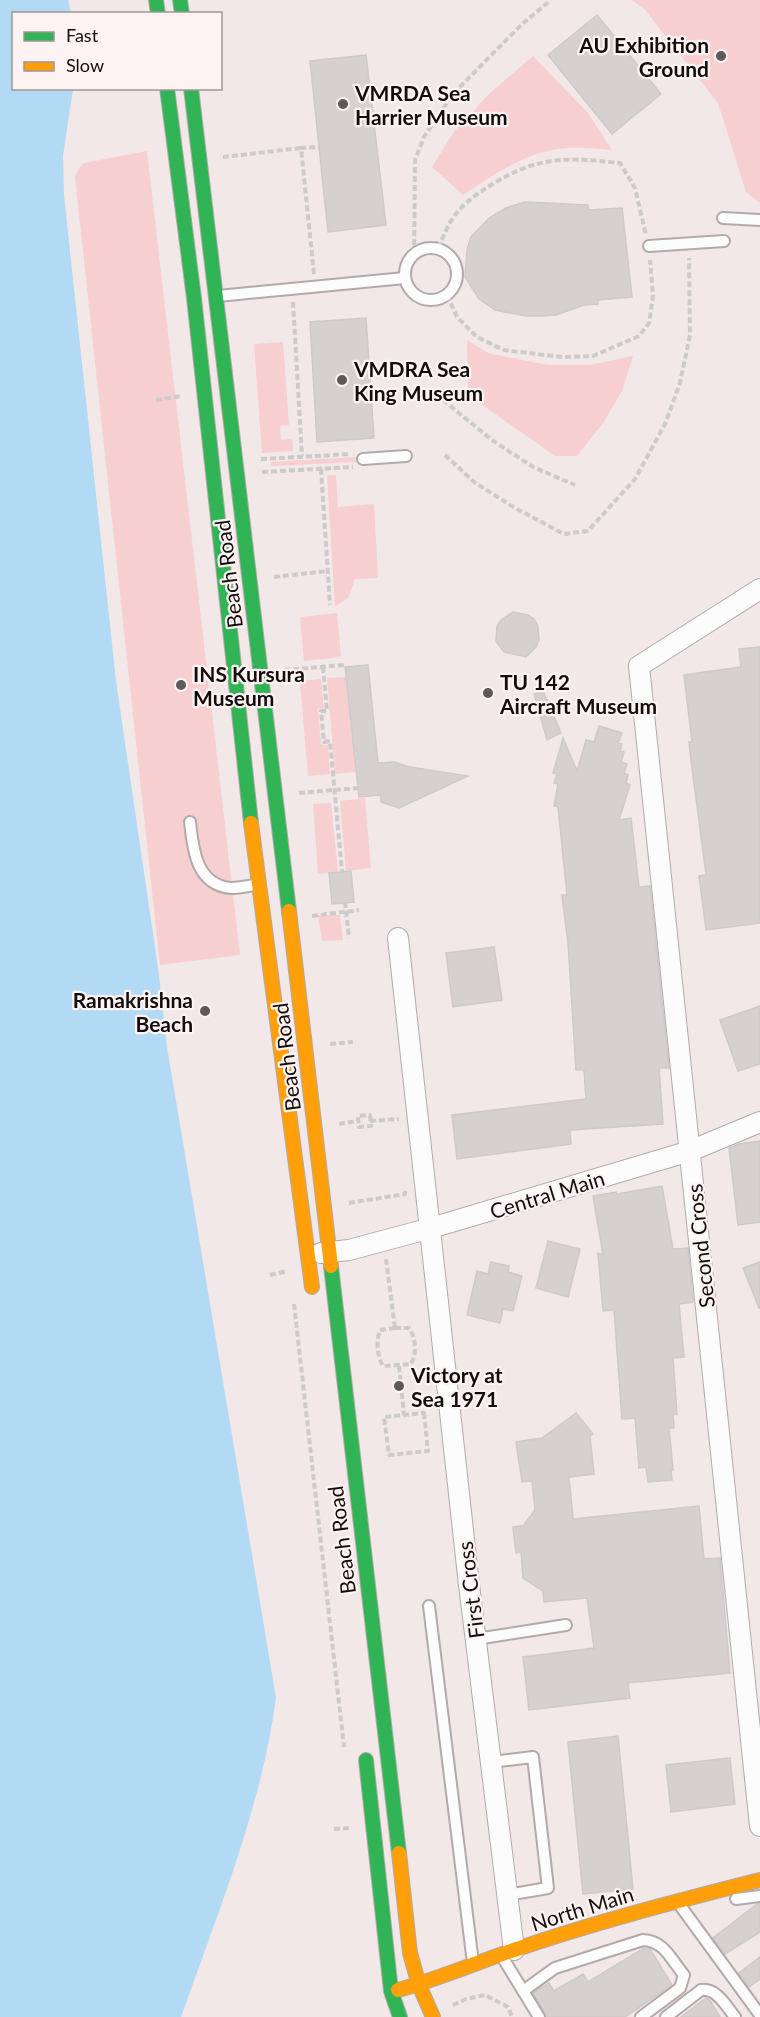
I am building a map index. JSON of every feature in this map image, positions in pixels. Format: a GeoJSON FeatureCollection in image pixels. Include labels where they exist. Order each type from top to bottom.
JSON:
{"type":"FeatureCollection","features":[{"type":"Feature","properties":{"kind":"main road","name":"Beach Road"},"geometry":{"type":"LineString","coordinates":[[167,90],[194,298],[258,885],[314,1301]]}},
{"type":"Feature","properties":{"kind":"main road","name":"Beach Road"},"geometry":{"type":"LineString","coordinates":[[191,90],[408,1941],[419,1984],[433,2017]]}},
{"type":"Feature","properties":{"kind":"main road"},"geometry":{"type":"LineString","coordinates":[[364,1749],[391,1991],[400,2017]]}},
{"type":"Feature","properties":{"kind":"main road","name":"North Main"},"geometry":{"type":"LineString","coordinates":[[391,1991],[419,1984],[508,1952],[681,1906],[760,1880]]}},
{"type":"Feature","properties":{"kind":"street","name":"Second Cross"},"geometry":{"type":"LineString","coordinates":[[760,589],[639,666],[760,1826]]}},
{"type":"Feature","properties":{"kind":"street","name":"First Cross"},"geometry":{"type":"LineString","coordinates":[[398,938],[476,1639],[507,1895],[508,1952]]}},
{"type":"Feature","properties":{"kind":"street","name":"Central Main"},"geometry":{"type":"LineString","coordinates":[[308,1255],[431,1228],[690,1151],[760,1122]]}},
{"type":"Feature","properties":{"kind":"lane"},"geometry":{"type":"LineString","coordinates":[[723,218],[760,220]]}},
{"type":"Feature","properties":{"kind":"lane"},"geometry":{"type":"LineString","coordinates":[[649,246],[724,241]]}},
{"type":"Feature","properties":{"kind":"lane"},"geometry":{"type":"LineString","coordinates":[[438,248],[452,257],[458,273],[453,289],[447,295],[430,300],[414,294],[405,278],[408,261],[414,254],[422,249],[438,248]]}},
{"type":"Feature","properties":{"kind":"lane"},"geometry":{"type":"LineString","coordinates":[[194,298],[405,278]]}},
{"type":"Feature","properties":{"kind":"lane"},"geometry":{"type":"LineString","coordinates":[[363,463],[406,456]]}},
{"type":"Feature","properties":{"kind":"lane"},"geometry":{"type":"LineString","coordinates":[[190,822],[193,851],[203,874],[216,884],[231,888],[258,885]]}},
{"type":"Feature","properties":{"kind":"lane"},"geometry":{"type":"LineString","coordinates":[[429,1606],[473,1966]]}},
{"type":"Feature","properties":{"kind":"lane"},"geometry":{"type":"LineString","coordinates":[[476,1639],[566,1625]]}},
{"type":"Feature","properties":{"kind":"lane"},"geometry":{"type":"LineString","coordinates":[[491,1762],[533,1757],[548,1888],[507,1895]]}},
{"type":"Feature","properties":{"kind":"lane"},"geometry":{"type":"LineString","coordinates":[[681,1906],[760,1896]]}},
{"type":"Feature","properties":{"kind":"lane"},"geometry":{"type":"LineString","coordinates":[[681,1906],[760,2015]]}},
{"type":"Feature","properties":{"kind":"lane"},"geometry":{"type":"LineString","coordinates":[[523,1991],[555,1968],[643,1940],[653,1940],[662,1945],[684,1975],[680,1988],[641,2017]]}},
{"type":"Feature","properties":{"kind":"lane"},"geometry":{"type":"LineString","coordinates":[[508,1952],[523,1991],[539,2017]]}},
{"type":"Feature","properties":{"kind":"lane"},"geometry":{"type":"LineString","coordinates":[[666,2017],[701,1990],[708,1989],[714,1992],[735,2017]]}},
{"type":"Feature","properties":{"kind":"path"},"geometry":{"type":"LineString","coordinates":[[414,254],[415,160],[424,137],[453,94],[551,0]]}},
{"type":"Feature","properties":{"kind":"path"},"geometry":{"type":"LineString","coordinates":[[222,157],[318,147]]}},
{"type":"Feature","properties":{"kind":"path"},"geometry":{"type":"LineString","coordinates":[[301,148],[315,287]]}},
{"type":"Feature","properties":{"kind":"path"},"geometry":{"type":"LineString","coordinates":[[438,248],[454,215],[480,192],[512,171],[541,161],[580,158],[620,163],[635,188],[649,246],[653,296],[649,323],[639,336],[593,356],[562,357],[504,350],[477,337],[456,317],[447,295]]}},
{"type":"Feature","properties":{"kind":"path"},"geometry":{"type":"LineString","coordinates":[[445,455],[474,482],[515,508],[564,534],[588,531],[635,479],[665,423],[680,382],[690,335],[689,258]]}},
{"type":"Feature","properties":{"kind":"path"},"geometry":{"type":"LineString","coordinates":[[292,289],[302,456]]}},
{"type":"Feature","properties":{"kind":"path"},"geometry":{"type":"LineString","coordinates":[[156,400],[185,395]]}},
{"type":"Feature","properties":{"kind":"path"},"geometry":{"type":"LineString","coordinates":[[443,400],[492,440],[533,467],[575,485]]}},
{"type":"Feature","properties":{"kind":"path"},"geometry":{"type":"LineString","coordinates":[[261,459],[352,454]]}},
{"type":"Feature","properties":{"kind":"path"},"geometry":{"type":"LineString","coordinates":[[262,472],[363,463]]}},
{"type":"Feature","properties":{"kind":"path"},"geometry":{"type":"LineString","coordinates":[[321,468],[330,605]]}},
{"type":"Feature","properties":{"kind":"path"},"geometry":{"type":"LineString","coordinates":[[274,577],[328,571]]}},
{"type":"Feature","properties":{"kind":"path"},"geometry":{"type":"LineString","coordinates":[[284,670],[345,665]]}},
{"type":"Feature","properties":{"kind":"path"},"geometry":{"type":"LineString","coordinates":[[323,667],[327,711],[321,711],[324,742],[330,741],[342,872]]}},
{"type":"Feature","properties":{"kind":"path"},"geometry":{"type":"LineString","coordinates":[[298,794],[358,788]]}},
{"type":"Feature","properties":{"kind":"path"},"geometry":{"type":"LineString","coordinates":[[345,902],[349,938]]}},
{"type":"Feature","properties":{"kind":"path"},"geometry":{"type":"LineString","coordinates":[[312,916],[359,910]]}},
{"type":"Feature","properties":{"kind":"path"},"geometry":{"type":"LineString","coordinates":[[326,1045],[353,1042]]}},
{"type":"Feature","properties":{"kind":"path"},"geometry":{"type":"LineString","coordinates":[[398,1107],[400,1130]]}},
{"type":"Feature","properties":{"kind":"path"},"geometry":{"type":"LineString","coordinates":[[370,1115],[370,1121],[371,1126],[358,1127],[358,1116],[370,1115]]}},
{"type":"Feature","properties":{"kind":"path"},"geometry":{"type":"LineString","coordinates":[[370,1121],[399,1119]]}},
{"type":"Feature","properties":{"kind":"path"},"geometry":{"type":"LineString","coordinates":[[336,1124],[358,1121]]}},
{"type":"Feature","properties":{"kind":"path"},"geometry":{"type":"LineString","coordinates":[[344,1203],[405,1194],[404,1184]]}},
{"type":"Feature","properties":{"kind":"path"},"geometry":{"type":"LineString","coordinates":[[384,1240],[395,1328]]}},
{"type":"Feature","properties":{"kind":"path"},"geometry":{"type":"LineString","coordinates":[[270,1275],[290,1270]]}},
{"type":"Feature","properties":{"kind":"path"},"geometry":{"type":"LineString","coordinates":[[395,1328],[409,1328],[414,1335],[415,1357],[411,1364],[383,1366],[379,1358],[380,1329],[395,1328]]}},
{"type":"Feature","properties":{"kind":"path"},"geometry":{"type":"LineString","coordinates":[[399,1366],[404,1415]]}},
{"type":"Feature","properties":{"kind":"path"},"geometry":{"type":"LineString","coordinates":[[424,1413],[428,1451],[389,1455],[384,1417],[404,1415],[424,1413]]}},
{"type":"Feature","properties":{"kind":"path"},"geometry":{"type":"LineString","coordinates":[[334,1829],[353,1828]]}},
{"type":"Feature","properties":{"kind":"path"},"geometry":{"type":"LineString","coordinates":[[447,2007],[466,1999],[485,1995],[508,2007],[512,2017]]}},
{"type":"Feature","properties":{"kind":"shaded area","name":"AU Exhibition Ground"},"geometry":{"type":"Polygon","coordinates":[[[632,0],[760,0],[760,203],[746,192],[718,103],[645,10],[632,0]]]}},
{"type":"Feature","properties":{"kind":"shaded area"},"geometry":{"type":"Polygon","coordinates":[[[533,56],[588,113],[612,150],[574,148],[540,153],[513,164],[463,195],[432,167],[453,133],[489,94],[533,56]]]}},
{"type":"Feature","properties":{"kind":"shaded area"},"geometry":{"type":"Polygon","coordinates":[[[147,151],[240,955],[160,965],[75,177],[84,163],[147,151]]]}},
{"type":"Feature","properties":{"kind":"shaded area"},"geometry":{"type":"Polygon","coordinates":[[[467,340],[488,353],[548,365],[590,365],[633,356],[622,391],[603,423],[577,456],[555,456],[468,395],[467,340]]]}},
{"type":"Feature","properties":{"kind":"shaded area"},"geometry":{"type":"Polygon","coordinates":[[[283,342],[289,425],[280,426],[281,440],[292,439],[293,451],[262,453],[254,344],[283,342]]]}},
{"type":"Feature","properties":{"kind":"shaded area"},"geometry":{"type":"Polygon","coordinates":[[[357,457],[356,462],[271,466],[271,462],[357,457]]]}},
{"type":"Feature","properties":{"kind":"shaded area"},"geometry":{"type":"Polygon","coordinates":[[[327,475],[336,475],[338,507],[374,504],[378,578],[355,579],[348,598],[335,607],[327,475]]]}},
{"type":"Feature","properties":{"kind":"shaded area"},"geometry":{"type":"Polygon","coordinates":[[[337,613],[341,657],[304,661],[300,617],[337,613]]]}},
{"type":"Feature","properties":{"kind":"shaded area"},"geometry":{"type":"Polygon","coordinates":[[[346,677],[356,772],[335,774],[327,678],[346,677]]]}},
{"type":"Feature","properties":{"kind":"shaded area"},"geometry":{"type":"Polygon","coordinates":[[[321,679],[324,708],[318,709],[321,745],[328,745],[330,774],[308,776],[300,681],[321,679]]]}},
{"type":"Feature","properties":{"kind":"shaded area"},"geometry":{"type":"Polygon","coordinates":[[[365,798],[371,868],[346,871],[340,801],[365,798]]]}},
{"type":"Feature","properties":{"kind":"shaded area"},"geometry":{"type":"Polygon","coordinates":[[[331,803],[338,872],[318,874],[313,804],[331,803]]]}},
{"type":"Feature","properties":{"kind":"shaded area"},"geometry":{"type":"Polygon","coordinates":[[[318,915],[340,915],[343,940],[322,941],[318,915]]]}},
{"type":"Feature","properties":{"kind":"water"},"geometry":{"type":"Polygon","coordinates":[[[0,0],[68,0],[71,12],[12,12],[12,90],[73,90],[63,156],[64,195],[116,681],[159,975],[167,1047],[276,1698],[260,1780],[249,1820],[181,2017],[0,2017],[0,0]]]}},
{"type":"Feature","properties":{"kind":"building"},"geometry":{"type":"Polygon","coordinates":[[[597,15],[661,94],[612,134],[548,55],[597,15]]]}},
{"type":"Feature","properties":{"kind":"building","name":"VMRDA Sea Harrier Museum"},"geometry":{"type":"Polygon","coordinates":[[[366,55],[386,225],[328,232],[310,61],[366,55]]]}},
{"type":"Feature","properties":{"kind":"building"},"geometry":{"type":"Polygon","coordinates":[[[525,202],[588,205],[589,210],[622,208],[632,297],[598,300],[598,304],[584,305],[556,315],[540,316],[526,316],[495,310],[479,299],[465,277],[467,250],[471,237],[489,218],[506,208],[525,202]]]}},
{"type":"Feature","properties":{"kind":"building","name":"VMDRA Sea King Museum"},"geometry":{"type":"Polygon","coordinates":[[[366,318],[374,438],[317,442],[310,322],[366,318]]]}},
{"type":"Feature","properties":{"kind":"building"},"geometry":{"type":"Polygon","coordinates":[[[513,612],[528,615],[538,626],[539,640],[536,647],[526,657],[504,652],[496,641],[497,626],[501,620],[513,612]]]}},
{"type":"Feature","properties":{"kind":"building"},"geometry":{"type":"Polygon","coordinates":[[[760,647],[760,923],[706,930],[699,876],[706,875],[689,742],[692,742],[684,675],[741,667],[739,649],[760,647]]]}},
{"type":"Feature","properties":{"kind":"building"},"geometry":{"type":"Polygon","coordinates":[[[368,665],[378,763],[394,762],[410,767],[468,776],[399,808],[381,802],[381,795],[359,797],[345,667],[368,665]]]}},
{"type":"Feature","properties":{"kind":"building"},"geometry":{"type":"Polygon","coordinates":[[[543,691],[561,733],[547,740],[534,694],[543,691]]]}},
{"type":"Feature","properties":{"kind":"building"},"geometry":{"type":"Polygon","coordinates":[[[599,726],[622,733],[618,743],[622,744],[620,751],[624,752],[621,762],[627,764],[624,773],[628,775],[626,783],[630,785],[619,820],[631,818],[639,887],[650,886],[669,1068],[659,1068],[663,1124],[570,1130],[571,1144],[457,1159],[452,1115],[586,1099],[584,1070],[576,1070],[568,943],[562,895],[567,895],[558,807],[554,806],[558,784],[554,783],[557,774],[553,773],[563,738],[577,771],[586,740],[594,742],[599,726]]]}},
{"type":"Feature","properties":{"kind":"building"},"geometry":{"type":"Polygon","coordinates":[[[351,871],[354,902],[332,904],[329,873],[351,871]]]}},
{"type":"Feature","properties":{"kind":"building"},"geometry":{"type":"Polygon","coordinates":[[[494,947],[502,1000],[453,1007],[446,953],[494,947]]]}},
{"type":"Feature","properties":{"kind":"building"},"geometry":{"type":"Polygon","coordinates":[[[760,1006],[760,1064],[738,1071],[720,1020],[760,1006]]]}},
{"type":"Feature","properties":{"kind":"building"},"geometry":{"type":"Polygon","coordinates":[[[760,1141],[760,1222],[738,1225],[729,1148],[760,1141]]]}},
{"type":"Feature","properties":{"kind":"building"},"geometry":{"type":"Polygon","coordinates":[[[662,1186],[673,1249],[688,1248],[693,1302],[679,1304],[684,1357],[673,1358],[677,1414],[673,1414],[674,1428],[669,1428],[672,1480],[648,1482],[646,1467],[639,1468],[635,1418],[622,1419],[614,1310],[603,1311],[598,1253],[603,1255],[593,1196],[662,1186]]]}},
{"type":"Feature","properties":{"kind":"building"},"geometry":{"type":"Polygon","coordinates":[[[548,1241],[580,1249],[568,1297],[536,1288],[548,1241]]]}},
{"type":"Feature","properties":{"kind":"building"},"geometry":{"type":"Polygon","coordinates":[[[491,1262],[509,1266],[508,1272],[522,1276],[513,1311],[503,1309],[500,1323],[467,1315],[477,1271],[488,1274],[491,1262]]]}},
{"type":"Feature","properties":{"kind":"building"},"geometry":{"type":"Polygon","coordinates":[[[760,1262],[760,1308],[759,1308],[743,1268],[760,1262]]]}},
{"type":"Feature","properties":{"kind":"building"},"geometry":{"type":"Polygon","coordinates":[[[576,1413],[593,1434],[590,1436],[594,1474],[569,1477],[573,1519],[699,1506],[704,1559],[720,1558],[730,1673],[628,1683],[630,1698],[529,1710],[523,1657],[594,1648],[587,1598],[544,1602],[543,1591],[523,1578],[521,1552],[516,1553],[513,1527],[523,1526],[535,1510],[532,1481],[522,1482],[516,1442],[542,1438],[576,1413]]]}},
{"type":"Feature","properties":{"kind":"building"},"geometry":{"type":"Polygon","coordinates":[[[618,1736],[633,1889],[583,1894],[568,1742],[618,1736]]]}},
{"type":"Feature","properties":{"kind":"building"},"geometry":{"type":"Polygon","coordinates":[[[730,1758],[735,1804],[671,1812],[666,1765],[730,1758]]]}},
{"type":"Feature","properties":{"kind":"building"},"geometry":{"type":"Polygon","coordinates":[[[760,1904],[760,1932],[725,1954],[713,1938],[760,1904]]]}},
{"type":"Feature","properties":{"kind":"building"},"geometry":{"type":"Polygon","coordinates":[[[644,1948],[650,1949],[672,1985],[625,2017],[546,2017],[533,1993],[549,1983],[554,1991],[583,1974],[588,1982],[644,1948]]]}},
{"type":"Feature","properties":{"kind":"building"},"geometry":{"type":"Polygon","coordinates":[[[760,1957],[760,1979],[749,1987],[739,1973],[760,1957]]]}},
{"type":"Feature","properties":{"kind":"building"},"geometry":{"type":"Polygon","coordinates":[[[706,1998],[710,2000],[720,2017],[681,2017],[706,1998]]]}},
{"type":"Feature","properties":{"kind":"traffic: fast"},"geometry":{"type":"LineString","coordinates":[[156,0],[158,12]]}},
{"type":"Feature","properties":{"kind":"traffic: fast"},"geometry":{"type":"LineString","coordinates":[[180,0],[182,12]]}},
{"type":"Feature","properties":{"kind":"traffic: fast"},"geometry":{"type":"LineString","coordinates":[[167,90],[194,298],[251,823]]}},
{"type":"Feature","properties":{"kind":"traffic: fast"},"geometry":{"type":"LineString","coordinates":[[191,90],[289,911]]}},
{"type":"Feature","properties":{"kind":"traffic: fast"},"geometry":{"type":"LineString","coordinates":[[331,1266],[399,1853]]}},
{"type":"Feature","properties":{"kind":"traffic: fast"},"geometry":{"type":"LineString","coordinates":[[366,1760],[391,1991],[400,2017]]}},
{"type":"Feature","properties":{"kind":"traffic: slow"},"geometry":{"type":"LineString","coordinates":[[251,823],[312,1287]]}},
{"type":"Feature","properties":{"kind":"traffic: slow"},"geometry":{"type":"LineString","coordinates":[[289,911],[331,1266]]}},
{"type":"Feature","properties":{"kind":"traffic: slow"},"geometry":{"type":"LineString","coordinates":[[399,1853],[410,1953],[419,1985],[433,2017]]}},
{"type":"Feature","properties":{"kind":"traffic: slow"},"geometry":{"type":"LineString","coordinates":[[398,1990],[575,1930],[760,1880]]}},
{"type":"Feature","properties":{"kind":"place","name":"AU Exhibition Ground"},"geometry":{"type":"Point","coordinates":[721,56]}},
{"type":"Feature","properties":{"kind":"place","name":"VMRDA Sea Harrier Museum"},"geometry":{"type":"Point","coordinates":[343,104]}},
{"type":"Feature","properties":{"kind":"place","name":"VMDRA Sea King Museum"},"geometry":{"type":"Point","coordinates":[342,380]}},
{"type":"Feature","properties":{"kind":"place","name":"INS Kursura Museum"},"geometry":{"type":"Point","coordinates":[181,685]}},
{"type":"Feature","properties":{"kind":"place","name":"TU 142 Aircraft Museum"},"geometry":{"type":"Point","coordinates":[488,693]}},
{"type":"Feature","properties":{"kind":"place","name":"Ramakrishna Beach"},"geometry":{"type":"Point","coordinates":[205,1011]}},
{"type":"Feature","properties":{"kind":"place","name":"Victory at Sea 1971"},"geometry":{"type":"Point","coordinates":[399,1386]}}]}
